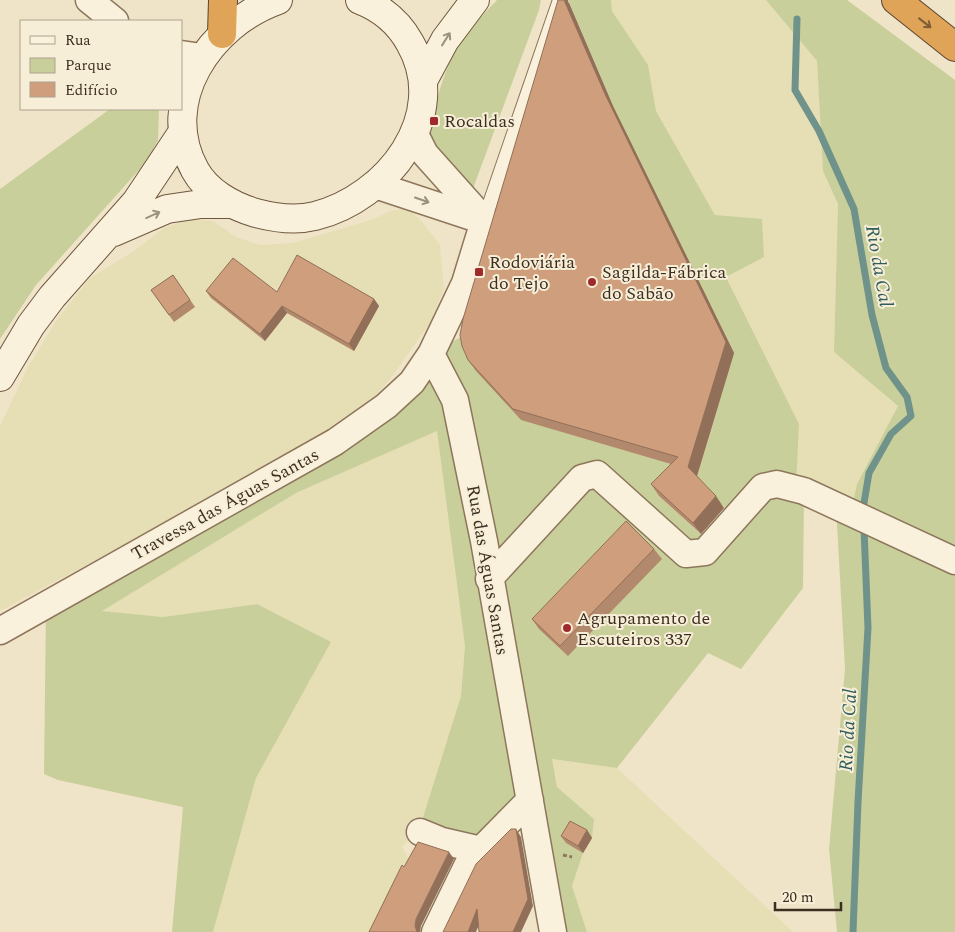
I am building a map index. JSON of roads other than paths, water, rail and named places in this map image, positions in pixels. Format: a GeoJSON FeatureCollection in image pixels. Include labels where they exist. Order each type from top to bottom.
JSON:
{"type":"FeatureCollection","features":[{"type":"Feature","properties":{"kind":"highway"},"geometry":{"type":"LineString","coordinates":[[222,34],[223,0]]}},
{"type":"Feature","properties":{"kind":"highway"},"geometry":{"type":"LineString","coordinates":[[896,0],[955,47]]}},
{"type":"Feature","properties":{"kind":"main road"},"geometry":{"type":"LineString","coordinates":[[0,377],[31,325],[52,297],[74,269],[108,235],[151,181],[182,115],[190,81],[192,56],[243,17],[278,0]]}},
{"type":"Feature","properties":{"kind":"main road"},"geometry":{"type":"LineString","coordinates":[[182,115],[189,159],[200,178],[214,192],[232,204],[269,216],[290,219],[314,216],[335,209],[375,185],[391,170],[414,134],[423,101],[423,81],[416,54],[404,32],[387,15],[365,0]]}},
{"type":"Feature","properties":{"kind":"main road"},"geometry":{"type":"LineString","coordinates":[[423,81],[444,40],[475,0]]}},
{"type":"Feature","properties":{"kind":"main road"},"geometry":{"type":"LineString","coordinates":[[108,235],[167,209],[201,204],[232,204]]}},
{"type":"Feature","properties":{"kind":"street"},"geometry":{"type":"LineString","coordinates":[[88,0],[113,20]]}},
{"type":"Feature","properties":{"kind":"street"},"geometry":{"type":"LineString","coordinates":[[414,134],[425,154],[484,221]]}},
{"type":"Feature","properties":{"kind":"street"},"geometry":{"type":"LineString","coordinates":[[375,185],[484,221]]}},
{"type":"Feature","properties":{"kind":"street"},"geometry":{"type":"LineString","coordinates":[[432,354],[465,282],[484,221]]}},
{"type":"Feature","properties":{"kind":"street","name":"Rua das Águas Santas"},"geometry":{"type":"LineString","coordinates":[[432,354],[455,400],[484,541],[489,579],[553,932]]}},
{"type":"Feature","properties":{"kind":"street","name":"Travessa das Águas Santas"},"geometry":{"type":"LineString","coordinates":[[0,631],[335,442],[386,406],[412,382],[432,354]]}},
{"type":"Feature","properties":{"kind":"street"},"geometry":{"type":"LineString","coordinates":[[489,579],[582,478],[597,474],[686,554],[706,552],[763,487],[777,484],[804,491],[955,561]]}},
{"type":"Feature","properties":{"kind":"street"},"geometry":{"type":"LineString","coordinates":[[930,549],[955,581]]}},
{"type":"Feature","properties":{"kind":"street"},"geometry":{"type":"LineString","coordinates":[[435,932],[469,862],[530,800]]}},
{"type":"Feature","properties":{"kind":"street"},"geometry":{"type":"LineString","coordinates":[[420,832],[442,841],[481,850]]}},
{"type":"Feature","properties":{"kind":"lane"},"geometry":{"type":"LineString","coordinates":[[484,221],[560,0]]}},
{"type":"Feature","properties":{"kind":"waterway","name":"Rio da Cal"},"geometry":{"type":"LineString","coordinates":[[797,19],[795,90],[819,131],[854,209],[872,315],[886,368],[907,397],[911,416],[891,434],[869,473],[863,509]]}},
{"type":"Feature","properties":{"kind":"waterway","name":"Rio da Cal"},"geometry":{"type":"LineString","coordinates":[[853,932],[868,628],[864,529]]}},
{"type":"Feature","properties":{"kind":"place","name":"Rocaldas"},"geometry":{"type":"Point","coordinates":[434,121]}},
{"type":"Feature","properties":{"kind":"place","name":"Rodoviária do Tejo"},"geometry":{"type":"Point","coordinates":[479,272]}},
{"type":"Feature","properties":{"kind":"place","name":"Sagilda-Fábrica do Sabão"},"geometry":{"type":"Point","coordinates":[592,282]}},
{"type":"Feature","properties":{"kind":"place","name":"Agrupamento de Escuteiros 337"},"geometry":{"type":"Point","coordinates":[567,628]}}]}
